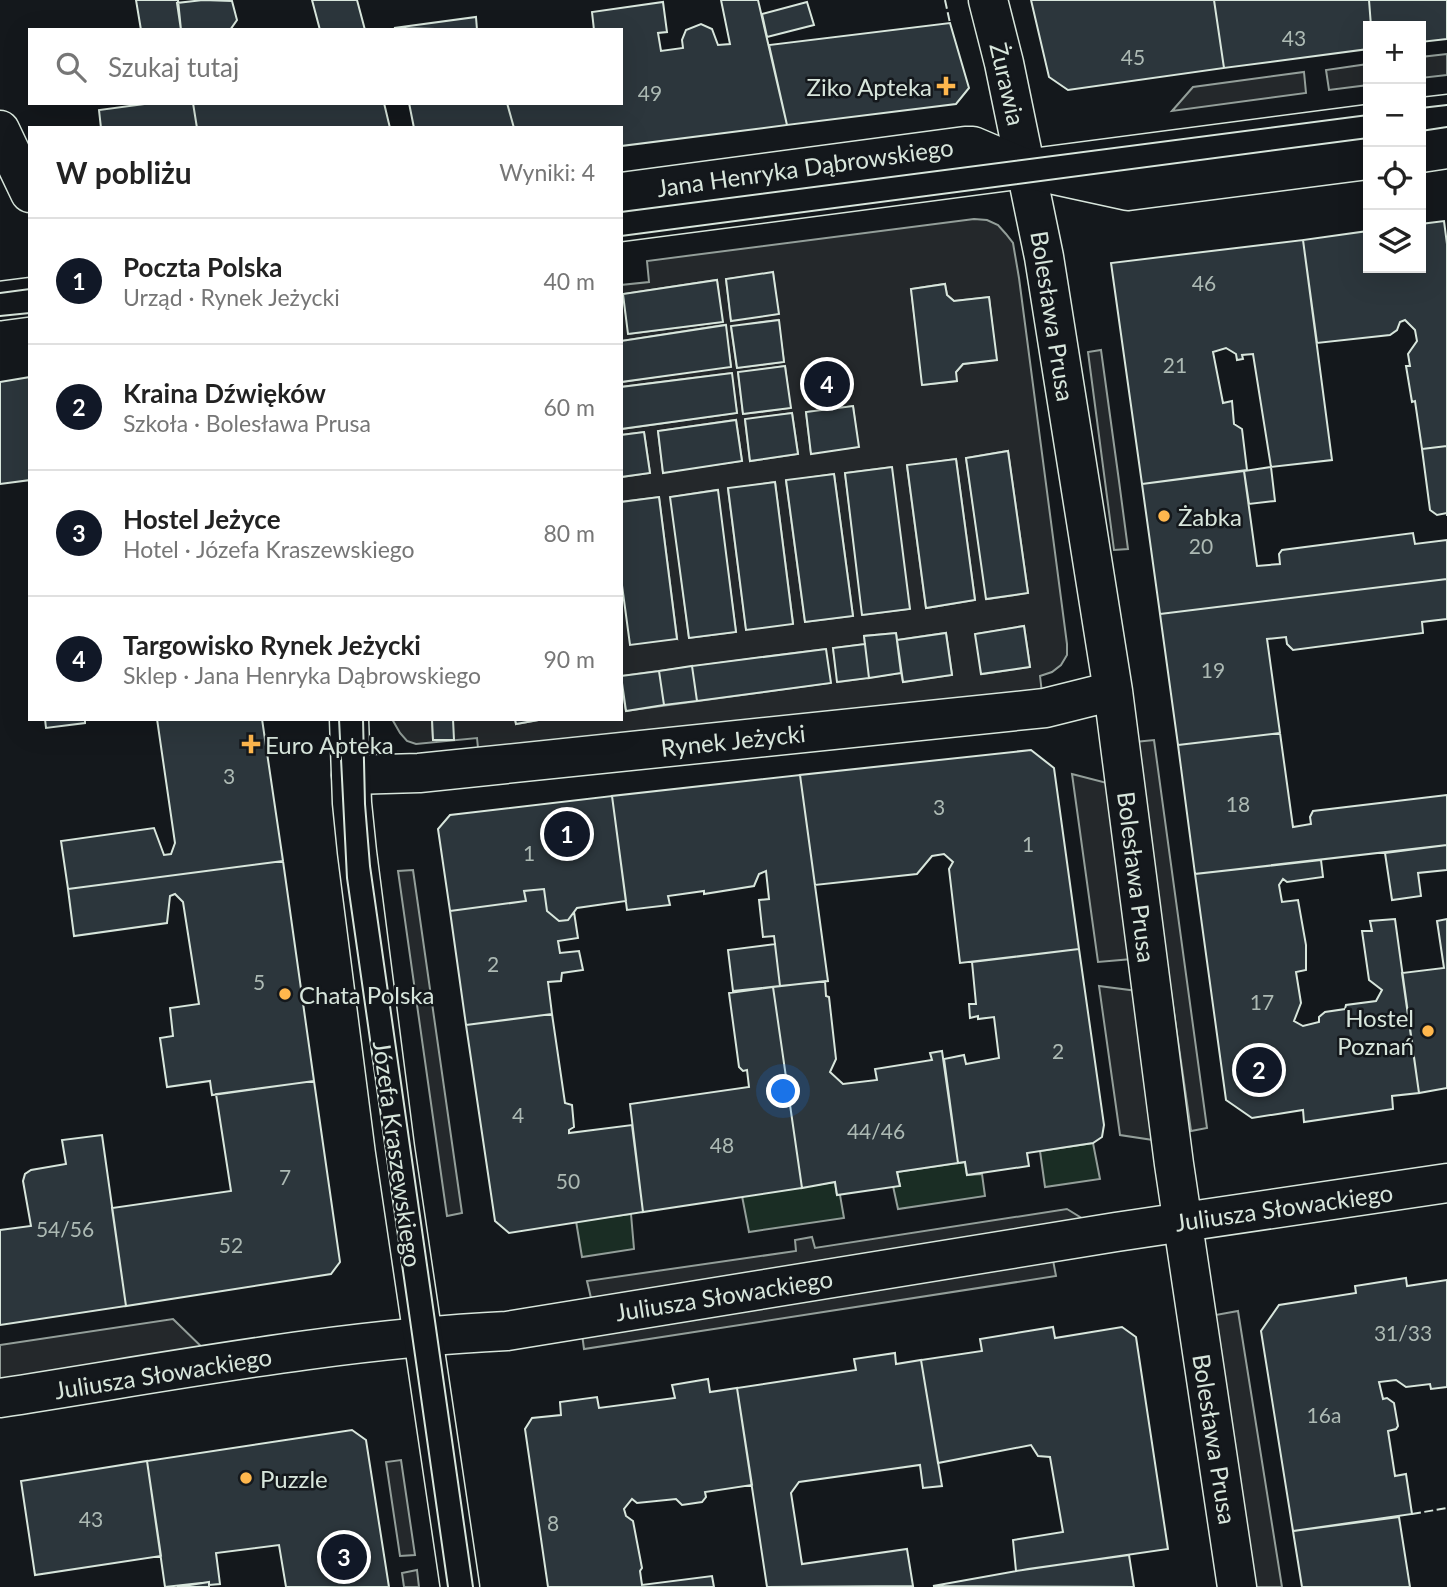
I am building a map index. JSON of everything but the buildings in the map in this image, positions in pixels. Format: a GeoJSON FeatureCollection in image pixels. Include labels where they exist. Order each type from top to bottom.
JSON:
{"type":"FeatureCollection","features":[{"type":"Feature","properties":{"kind":"street","name":"Żurawia"},"geometry":{"type":"LineString","coordinates":[[988,0],[1027,169]]}},
{"type":"Feature","properties":{"kind":"street"},"geometry":{"type":"LineString","coordinates":[[1426,116],[1447,114]]}},
{"type":"Feature","properties":{"kind":"street","name":"Jana Henryka Dąbrowskiego"},"geometry":{"type":"LineString","coordinates":[[623,222],[1363,125]]}},
{"type":"Feature","properties":{"kind":"street"},"geometry":{"type":"LineString","coordinates":[[0,130],[28,189]]}},
{"type":"Feature","properties":{"kind":"street","name":"Jana Henryka Dąbrowskiego"},"geometry":{"type":"LineString","coordinates":[[623,192],[965,146],[973,146],[1027,169],[1128,191],[1363,160]]}},
{"type":"Feature","properties":{"kind":"street"},"geometry":{"type":"LineString","coordinates":[[1426,152],[1447,149]]}},
{"type":"Feature","properties":{"kind":"street","name":"Bolesława Prusa"},"geometry":{"type":"LineString","coordinates":[[1027,169],[1044,257],[1113,691],[1183,1221],[1237,1587]]}},
{"type":"Feature","properties":{"kind":"street"},"geometry":{"type":"LineString","coordinates":[[0,302],[28,297]]}},
{"type":"Feature","properties":{"kind":"street","name":"Rynek Jeżycki"},"geometry":{"type":"LineString","coordinates":[[351,775],[427,772],[1045,708],[1113,691]]}},
{"type":"Feature","properties":{"kind":"street","name":"Józefa Kraszewskiego"},"geometry":{"type":"LineString","coordinates":[[349,721],[357,852],[394,1136],[460,1587]]}},
{"type":"Feature","properties":{"kind":"street","name":"Juliusza Słowackiego"},"geometry":{"type":"LineString","coordinates":[[0,1398],[345,1345],[424,1336],[507,1331],[1183,1221],[1447,1183]]}},
{"type":"Feature","properties":{"kind":"green space"},"geometry":{"type":"Polygon","coordinates":[[[1093,1143],[1100,1179],[1045,1187],[1040,1151],[1093,1143]]]}},
{"type":"Feature","properties":{"kind":"green space"},"geometry":{"type":"Polygon","coordinates":[[[965,1162],[967,1175],[982,1174],[985,1196],[898,1209],[893,1186],[900,1186],[897,1172],[965,1162]]]}},
{"type":"Feature","properties":{"kind":"green space"},"geometry":{"type":"Polygon","coordinates":[[[835,1182],[844,1218],[749,1232],[742,1196],[835,1182]]]}},
{"type":"Feature","properties":{"kind":"green space"},"geometry":{"type":"Polygon","coordinates":[[[631,1214],[634,1249],[582,1257],[576,1221],[631,1214]]]}},
{"type":"Feature","properties":{"kind":"shaded area"},"geometry":{"type":"Polygon","coordinates":[[[1447,54],[1447,75],[1426,77],[1426,56],[1447,54]]]}},
{"type":"Feature","properties":{"kind":"shaded area"},"geometry":{"type":"Polygon","coordinates":[[[1363,65],[1363,86],[1329,90],[1326,70],[1363,65]]]}},
{"type":"Feature","properties":{"kind":"shaded area"},"geometry":{"type":"Polygon","coordinates":[[[1304,72],[1306,93],[1172,111],[1193,87],[1304,72]]]}},
{"type":"Feature","properties":{"kind":"shaded area"},"geometry":{"type":"Polygon","coordinates":[[[974,219],[987,220],[998,225],[1013,243],[1019,278],[1067,644],[1067,655],[1061,665],[1040,676],[1042,693],[479,758],[477,738],[416,744],[407,741],[393,721],[432,721],[433,740],[453,740],[453,721],[515,721],[516,724],[533,721],[623,721],[623,693],[626,711],[830,683],[825,649],[623,676],[623,580],[677,638],[659,497],[623,502],[623,477],[650,473],[644,432],[623,435],[623,429],[737,413],[731,373],[623,387],[623,382],[731,366],[725,325],[623,341],[623,294],[623,285],[649,282],[647,261],[974,219]],[[773,273],[726,279],[731,320],[778,314],[773,273]],[[717,280],[623,294],[629,334],[722,322],[717,280]],[[945,284],[911,289],[923,385],[956,381],[956,372],[963,364],[996,360],[989,297],[954,301],[947,295],[945,284]],[[778,320],[731,327],[737,368],[784,362],[778,320]],[[785,366],[738,373],[743,414],[790,408],[785,366]],[[853,406],[806,412],[811,453],[858,447],[853,406]],[[792,413],[745,420],[750,461],[798,454],[792,413]],[[736,420],[658,431],[663,472],[742,461],[736,420]],[[1008,451],[966,458],[987,599],[1028,593],[1008,451]],[[956,459],[907,466],[926,608],[975,600],[956,459]],[[891,467],[845,473],[863,615],[909,609],[891,467]],[[834,474],[786,481],[805,622],[853,616],[834,474]],[[775,482],[728,489],[746,629],[793,623],[775,482]],[[717,490],[671,497],[689,638],[736,632],[717,490]],[[1024,626],[976,634],[982,674],[1030,667],[1024,626]],[[896,633],[864,636],[865,644],[833,648],[838,682],[901,673],[903,682],[952,675],[946,633],[897,640],[896,633]]]}},
{"type":"Feature","properties":{"kind":"shaded area"},"geometry":{"type":"Polygon","coordinates":[[[1101,350],[1128,549],[1114,550],[1088,352],[1101,350]]]}},
{"type":"Feature","properties":{"kind":"shaded area"},"geometry":{"type":"Polygon","coordinates":[[[1154,740],[1207,1128],[1191,1131],[1135,742],[1154,740]]]}},
{"type":"Feature","properties":{"kind":"shaded area"},"geometry":{"type":"Polygon","coordinates":[[[1072,774],[1107,783],[1132,959],[1098,962],[1072,774]]]}},
{"type":"Feature","properties":{"kind":"shaded area"},"geometry":{"type":"Polygon","coordinates":[[[413,870],[462,1213],[447,1216],[398,871],[413,870]]]}},
{"type":"Feature","properties":{"kind":"shaded area"},"geometry":{"type":"Polygon","coordinates":[[[1099,986],[1137,991],[1153,1140],[1120,1135],[1099,986]]]}},
{"type":"Feature","properties":{"kind":"shaded area"},"geometry":{"type":"Polygon","coordinates":[[[1067,1209],[1088,1222],[591,1298],[587,1281],[796,1251],[795,1240],[812,1237],[815,1248],[1067,1209]]]}},
{"type":"Feature","properties":{"kind":"shaded area"},"geometry":{"type":"Polygon","coordinates":[[[1052,1255],[1056,1276],[584,1349],[582,1334],[1052,1255]]]}},
{"type":"Feature","properties":{"kind":"shaded area"},"geometry":{"type":"Polygon","coordinates":[[[1238,1311],[1282,1587],[1251,1587],[1210,1316],[1238,1311]]]}},
{"type":"Feature","properties":{"kind":"shaded area"},"geometry":{"type":"Polygon","coordinates":[[[173,1319],[208,1353],[0,1384],[0,1345],[173,1319]]]}},
{"type":"Feature","properties":{"kind":"shaded area"},"geometry":{"type":"Polygon","coordinates":[[[401,1460],[415,1555],[400,1556],[386,1462],[401,1460]]]}},
{"type":"Feature","properties":{"kind":"shaded area"},"geometry":{"type":"Polygon","coordinates":[[[417,1570],[419,1587],[404,1587],[402,1573],[417,1570]]]}},
{"type":"Feature","properties":{"kind":"tram line"},"geometry":{"type":"LineString","coordinates":[[1426,107],[1447,105]]}},
{"type":"Feature","properties":{"kind":"tram line"},"geometry":{"type":"LineString","coordinates":[[623,212],[1363,116]]}},
{"type":"Feature","properties":{"kind":"tram line"},"geometry":{"type":"LineString","coordinates":[[1426,130],[1447,127]]}},
{"type":"Feature","properties":{"kind":"tram line"},"geometry":{"type":"LineString","coordinates":[[623,236],[1363,139]]}},
{"type":"Feature","properties":{"kind":"tram line"},"geometry":{"type":"LineString","coordinates":[[0,293],[28,289]]}},
{"type":"Feature","properties":{"kind":"tram line"},"geometry":{"type":"LineString","coordinates":[[0,316],[28,313]]}},
{"type":"Feature","properties":{"kind":"tram line"},"geometry":{"type":"LineString","coordinates":[[339,721],[347,878],[448,1587]]}},
{"type":"Feature","properties":{"kind":"tram line"},"geometry":{"type":"LineString","coordinates":[[363,721],[370,866],[473,1587]]}},
{"type":"Feature","properties":{"kind":"fence"},"geometry":{"type":"LineString","coordinates":[[945,0],[950,23]]}},
{"type":"Feature","properties":{"kind":"fence"},"geometry":{"type":"LineString","coordinates":[[1412,1514],[1447,1508]]}},
{"type":"Feature","properties":{"kind":"place","name":"Ziko Apteka"},"geometry":{"type":"Point","coordinates":[946,86]}},
{"type":"Feature","properties":{"kind":"place","name":"Targowisko Rynek Jeżycki"},"geometry":{"type":"Point","coordinates":[827,384]}},
{"type":"Feature","properties":{"kind":"place","name":"Żabka"},"geometry":{"type":"Point","coordinates":[1164,516]}},
{"type":"Feature","properties":{"kind":"place","name":"Euro Apteka"},"geometry":{"type":"Point","coordinates":[251,744]}},
{"type":"Feature","properties":{"kind":"place","name":"Poczta Polska"},"geometry":{"type":"Point","coordinates":[567,834]}},
{"type":"Feature","properties":{"kind":"place","name":"Chata Polska"},"geometry":{"type":"Point","coordinates":[285,994]}},
{"type":"Feature","properties":{"kind":"place","name":"Hostel Poznań"},"geometry":{"type":"Point","coordinates":[1428,1031]}},
{"type":"Feature","properties":{"kind":"place","name":"Kraina Dźwięków"},"geometry":{"type":"Point","coordinates":[1259,1070]}},
{"type":"Feature","properties":{"kind":"place","name":"Puzzle"},"geometry":{"type":"Point","coordinates":[246,1478]}},
{"type":"Feature","properties":{"kind":"place","name":"Hostel Jeżyce"},"geometry":{"type":"Point","coordinates":[344,1557]}}]}
